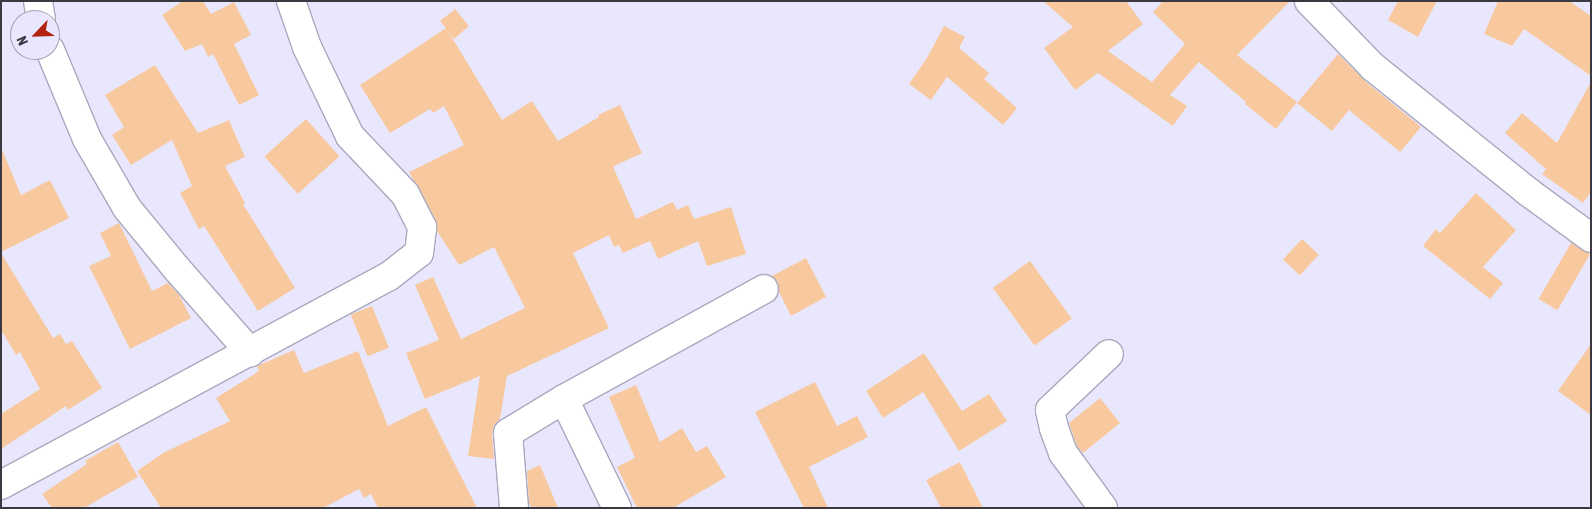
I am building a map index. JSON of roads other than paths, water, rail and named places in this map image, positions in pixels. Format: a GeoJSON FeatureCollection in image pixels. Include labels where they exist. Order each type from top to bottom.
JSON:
{"type":"FeatureCollection","features":[{"type":"Feature","properties":{"kind":"street"},"geometry":{"type":"LineString","coordinates":[[1,485],[388,277],[419,253],[422,227],[405,194],[350,136],[307,47],[291,1]]}},
{"type":"Feature","properties":{"kind":"street"},"geometry":{"type":"LineString","coordinates":[[1309,1],[1372,67],[1527,191],[1591,238]]}},
{"type":"Feature","properties":{"kind":"street"},"geometry":{"type":"LineString","coordinates":[[54,60],[87,139],[127,208],[177,269],[250,352]]}},
{"type":"Feature","properties":{"kind":"street"},"geometry":{"type":"LineString","coordinates":[[514,508],[508,433],[564,399],[764,289]]}},
{"type":"Feature","properties":{"kind":"street"},"geometry":{"type":"LineString","coordinates":[[1103,508],[1063,453],[1050,410],[1109,354]]}},
{"type":"Feature","properties":{"kind":"street"},"geometry":{"type":"LineString","coordinates":[[564,399],[617,508]]}},
{"type":"Feature","properties":{"kind":"street"},"geometry":{"type":"LineString","coordinates":[[1,502],[6,508]]}}]}
